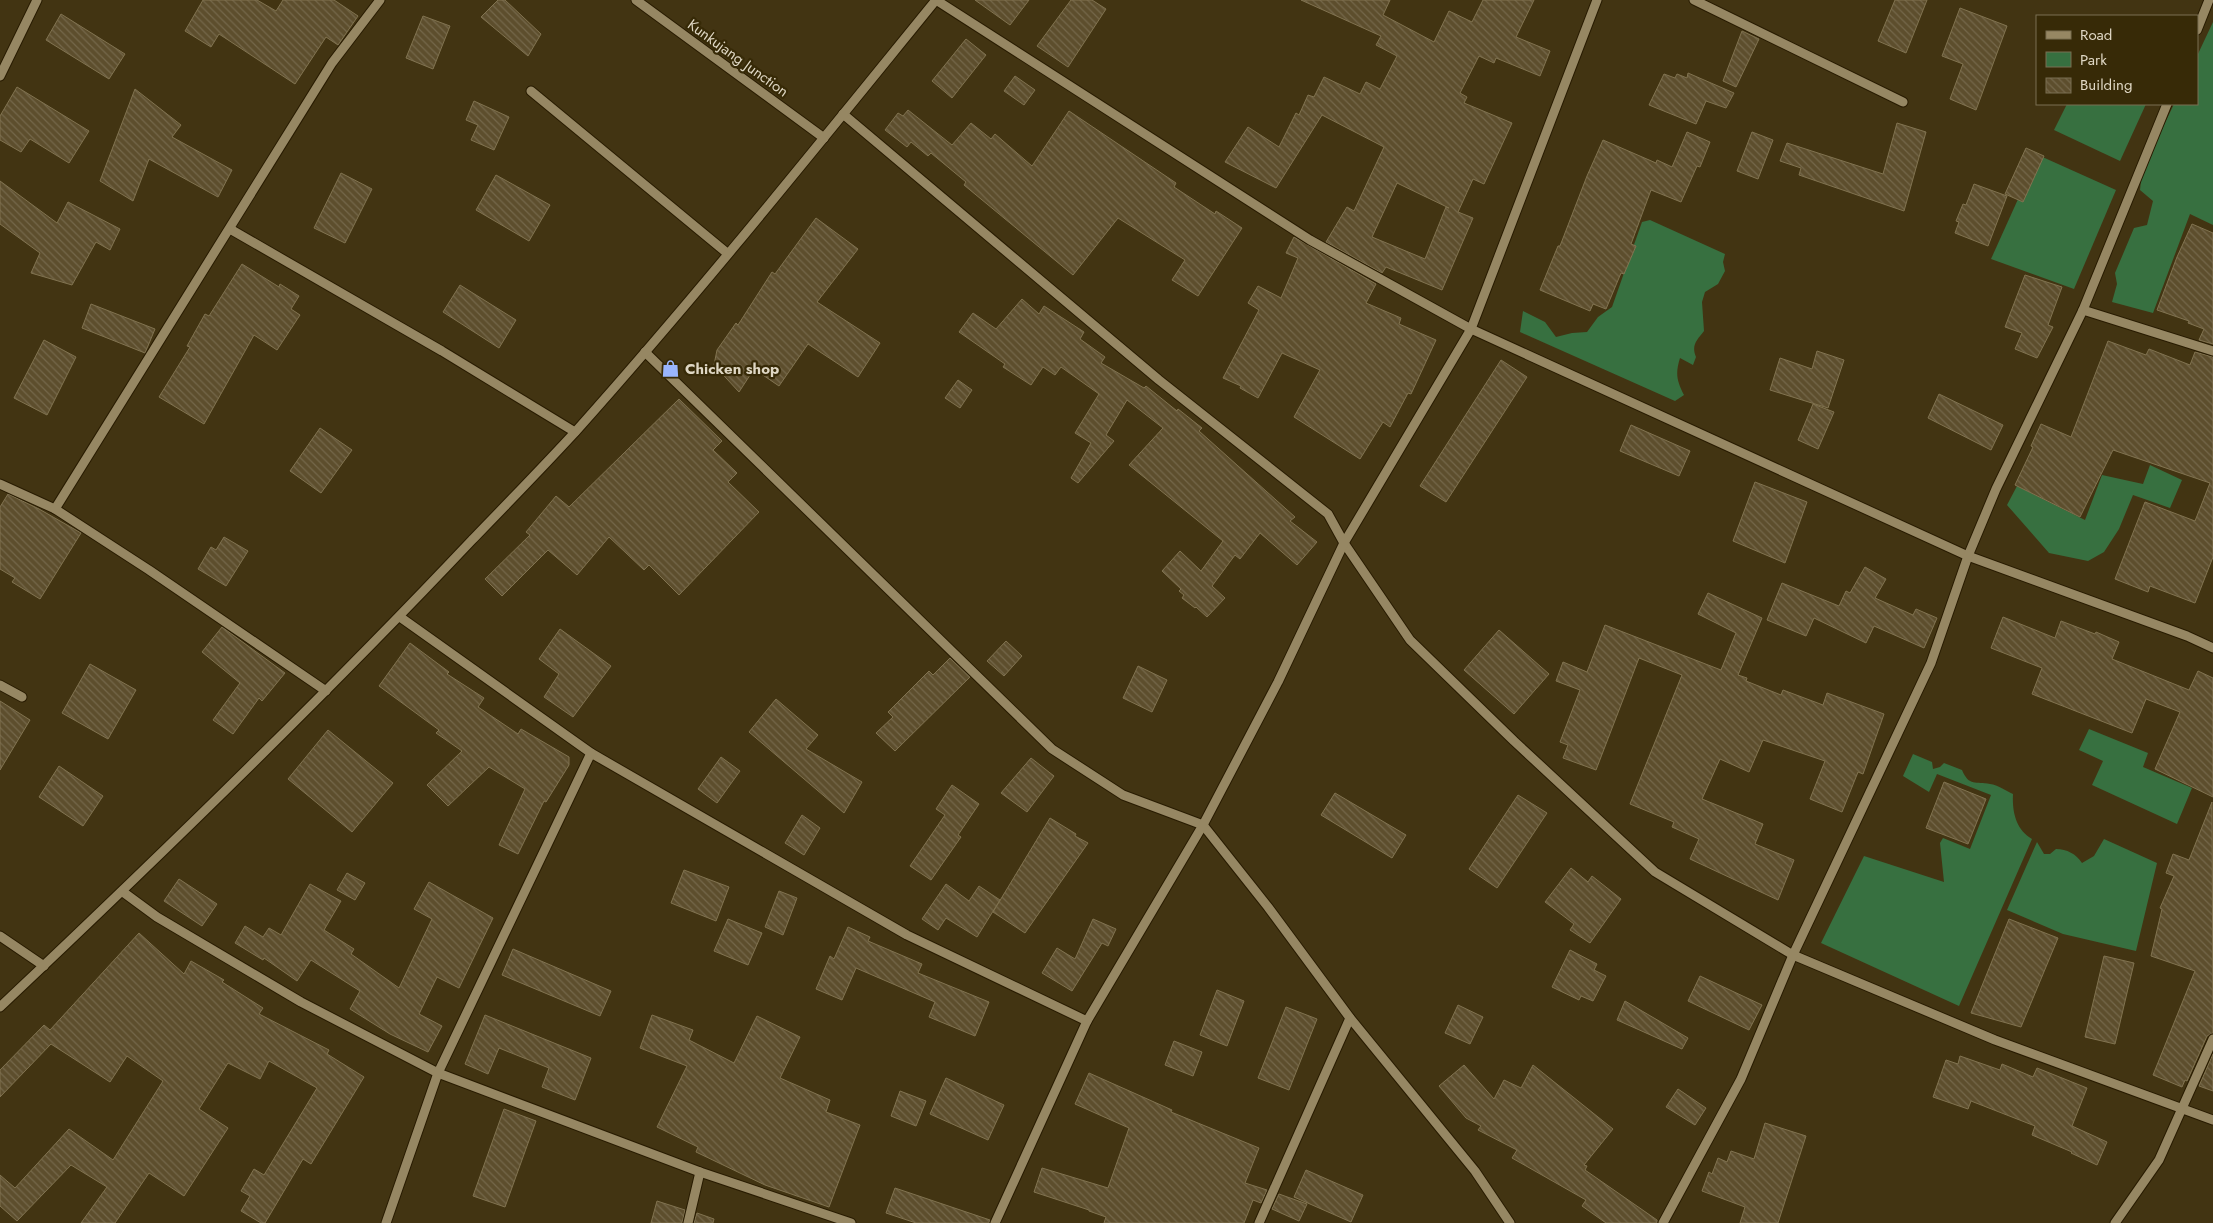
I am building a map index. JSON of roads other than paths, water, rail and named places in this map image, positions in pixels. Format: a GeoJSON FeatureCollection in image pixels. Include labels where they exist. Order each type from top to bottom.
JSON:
{"type":"FeatureCollection","features":[{"type":"Feature","properties":{"kind":"street"},"geometry":{"type":"LineString","coordinates":[[0,76],[37,0]]}},
{"type":"Feature","properties":{"kind":"street"},"geometry":{"type":"LineString","coordinates":[[54,509],[332,63],[380,0]]}},
{"type":"Feature","properties":{"kind":"street","name":"Kunkujang Junction"},"geometry":{"type":"LineString","coordinates":[[636,0],[824,138]]}},
{"type":"Feature","properties":{"kind":"street"},"geometry":{"type":"LineString","coordinates":[[0,1007],[123,892],[400,617],[575,432],[645,352],[824,138],[936,0],[1310,240],[1471,329],[1968,556],[2187,636],[2213,648]]}},
{"type":"Feature","properties":{"kind":"street"},"geometry":{"type":"LineString","coordinates":[[995,1223],[1086,1021],[1203,825],[1278,682],[1344,543],[1471,329],[1597,0]]}},
{"type":"Feature","properties":{"kind":"street"},"geometry":{"type":"LineString","coordinates":[[1694,0],[1903,102]]}},
{"type":"Feature","properties":{"kind":"street"},"geometry":{"type":"LineString","coordinates":[[2198,28],[2209,0]]}},
{"type":"Feature","properties":{"kind":"street"},"geometry":{"type":"LineString","coordinates":[[531,91],[727,253]]}},
{"type":"Feature","properties":{"kind":"street"},"geometry":{"type":"LineString","coordinates":[[1663,1223],[1741,1079],[1793,955],[1931,663],[1968,556],[1996,489],[2083,310],[2167,105]]}},
{"type":"Feature","properties":{"kind":"street"},"geometry":{"type":"LineString","coordinates":[[843,114],[1159,380],[1328,514],[1344,543],[1410,640],[1514,741],[1655,872],[1793,955],[1995,1040],[2213,1120]]}},
{"type":"Feature","properties":{"kind":"street"},"geometry":{"type":"LineString","coordinates":[[230,229],[442,351],[575,432]]}},
{"type":"Feature","properties":{"kind":"street"},"geometry":{"type":"LineString","coordinates":[[2083,310],[2213,351]]}},
{"type":"Feature","properties":{"kind":"street"},"geometry":{"type":"LineString","coordinates":[[645,352],[1052,749],[1123,795],[1203,825],[1268,907],[1350,1018],[1475,1170],[1510,1223]]}},
{"type":"Feature","properties":{"kind":"street"},"geometry":{"type":"LineString","coordinates":[[0,484],[54,509],[149,570],[326,691]]}},
{"type":"Feature","properties":{"kind":"street"},"geometry":{"type":"LineString","coordinates":[[400,617],[591,753],[907,935],[1086,1021]]}},
{"type":"Feature","properties":{"kind":"street"},"geometry":{"type":"LineString","coordinates":[[0,686],[22,697]]}},
{"type":"Feature","properties":{"kind":"street"},"geometry":{"type":"LineString","coordinates":[[386,1223],[438,1072],[591,753]]}},
{"type":"Feature","properties":{"kind":"street"},"geometry":{"type":"LineString","coordinates":[[123,892],[157,917],[301,1002],[438,1072],[700,1172],[851,1223]]}},
{"type":"Feature","properties":{"kind":"street"},"geometry":{"type":"LineString","coordinates":[[0,936],[44,966]]}},
{"type":"Feature","properties":{"kind":"street"},"geometry":{"type":"LineString","coordinates":[[1259,1223],[1350,1018]]}},
{"type":"Feature","properties":{"kind":"street"},"geometry":{"type":"LineString","coordinates":[[2114,1223],[2159,1160],[2213,1039]]}},
{"type":"Feature","properties":{"kind":"street"},"geometry":{"type":"LineString","coordinates":[[688,1223],[700,1172]]}},
{"type":"Feature","properties":{"kind":"place","name":"Chicken shop"},"geometry":{"type":"Point","coordinates":[671,369]}}]}
